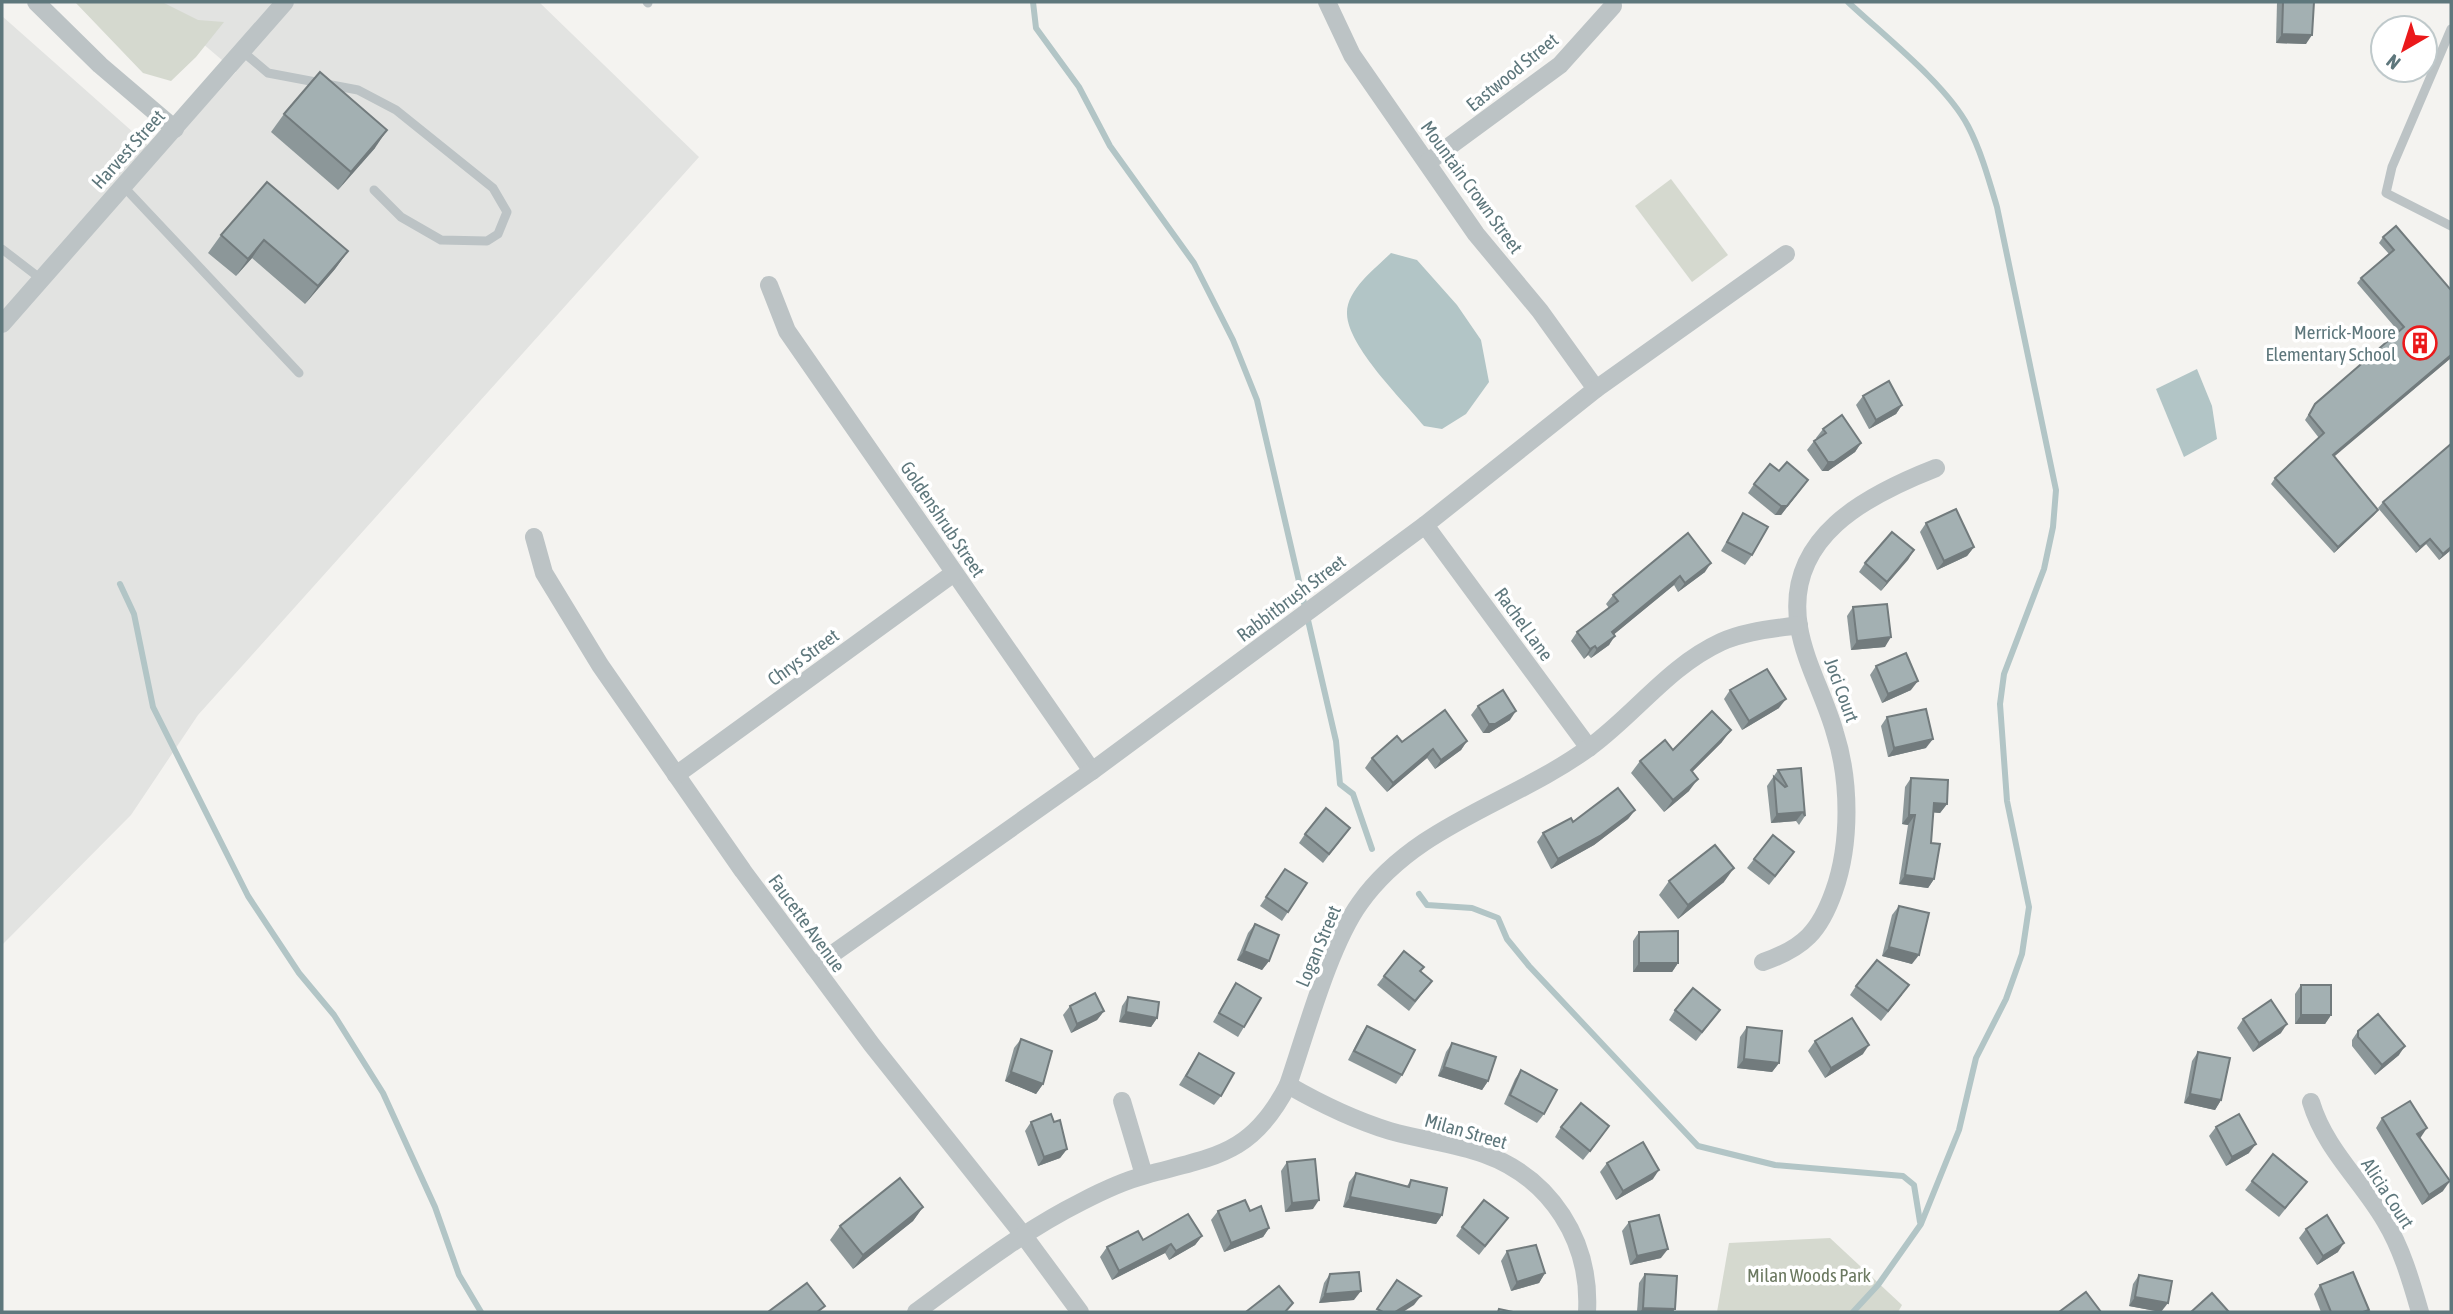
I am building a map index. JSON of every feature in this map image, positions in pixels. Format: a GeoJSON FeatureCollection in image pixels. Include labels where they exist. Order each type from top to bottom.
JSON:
{"type":"FeatureCollection","features":[{"type":"Feature","properties":{"kind":"street"},"geometry":{"type":"LineString","coordinates":[[36,2],[100,65],[175,129]]}},
{"type":"Feature","properties":{"kind":"street","name":"Harvest Street"},"geometry":{"type":"LineString","coordinates":[[2,324],[285,2]]}},
{"type":"Feature","properties":{"kind":"street","name":"Mountain Crown Street"},"geometry":{"type":"LineString","coordinates":[[1327,2],[1352,55],[1476,233],[1540,312],[1596,389]]}},
{"type":"Feature","properties":{"kind":"street","name":"Eastwood Street"},"geometry":{"type":"LineString","coordinates":[[1428,162],[1560,65],[1613,6]]}},
{"type":"Feature","properties":{"kind":"street","name":"Rabbitbrush Street"},"geometry":{"type":"LineString","coordinates":[[814,967],[1092,771],[1425,524],[1596,389],[1786,254]]}},
{"type":"Feature","properties":{"kind":"street","name":"Goldenshrub Street"},"geometry":{"type":"LineString","coordinates":[[769,285],[787,331],[1092,771]]}},
{"type":"Feature","properties":{"kind":"street","name":"Joci Court"},"geometry":{"type":"LineString","coordinates":[[1763,962],[1786,954],[1821,924],[1838,880],[1843,852],[1846,803],[1842,762],[1799,625],[1800,594],[1805,572],[1819,541],[1862,502],[1884,488],[1936,468]]}},
{"type":"Feature","properties":{"kind":"street","name":"Rachel Lane"},"geometry":{"type":"LineString","coordinates":[[1425,524],[1589,748]]}},
{"type":"Feature","properties":{"kind":"street","name":"Faucette Avenue"},"geometry":{"type":"LineString","coordinates":[[534,537],[544,573],[600,665],[676,775],[814,967],[1080,1312]]}},
{"type":"Feature","properties":{"kind":"street","name":"Chrys Street"},"geometry":{"type":"LineString","coordinates":[[676,775],[954,573]]}},
{"type":"Feature","properties":{"kind":"street","name":"Logan Street"},"geometry":{"type":"LineString","coordinates":[[916,1312],[1024,1236],[1078,1203],[1144,1175],[1207,1161],[1231,1150],[1264,1124],[1288,1085],[1342,936],[1359,905],[1381,877],[1433,834],[1533,783],[1589,748],[1673,672],[1714,646],[1738,636],[1799,625]]}},
{"type":"Feature","properties":{"kind":"street","name":"Milan Street"},"geometry":{"type":"LineString","coordinates":[[1288,1085],[1326,1107],[1366,1123],[1478,1152],[1526,1175],[1546,1193],[1573,1235],[1587,1280],[1587,1312]]}},
{"type":"Feature","properties":{"kind":"street"},"geometry":{"type":"LineString","coordinates":[[1122,1101],[1144,1175]]}},
{"type":"Feature","properties":{"kind":"street","name":"Alicia Court"},"geometry":{"type":"LineString","coordinates":[[2311,1102],[2318,1124],[2331,1148],[2386,1223],[2399,1249],[2420,1312]]}},
{"type":"Feature","properties":{"kind":"lane"},"geometry":{"type":"LineString","coordinates":[[2451,29],[2392,167],[2386,193],[2451,226]]}},
{"type":"Feature","properties":{"kind":"lane"},"geometry":{"type":"LineString","coordinates":[[242,51],[268,72],[358,90],[396,110],[494,188],[507,212],[498,234],[487,241],[461,243],[441,240],[401,217],[374,190]]}},
{"type":"Feature","properties":{"kind":"lane"},"geometry":{"type":"LineString","coordinates":[[124,187],[299,373]]}},
{"type":"Feature","properties":{"kind":"lane"},"geometry":{"type":"LineString","coordinates":[[2,249],[41,279]]}},
{"type":"Feature","properties":{"kind":"shaded area"},"geometry":{"type":"Polygon","coordinates":[[[154,2],[539,2],[699,157],[198,715],[131,815],[2,945],[2,16],[160,156],[236,72],[154,2]]]}},
{"type":"Feature","properties":{"kind":"shaded area"},"geometry":{"type":"Polygon","coordinates":[[[1391,253],[1417,260],[1457,305],[1481,340],[1489,382],[1466,414],[1442,429],[1424,426],[1366,357],[1350,327],[1347,314],[1351,296],[1363,280],[1391,253]]]}},
{"type":"Feature","properties":{"kind":"shaded area"},"geometry":{"type":"Polygon","coordinates":[[[2197,369],[2212,406],[2217,439],[2184,457],[2156,389],[2197,369]]]}},
{"type":"Feature","properties":{"kind":"green space"},"geometry":{"type":"Polygon","coordinates":[[[75,2],[162,2],[198,20],[224,22],[196,57],[171,81],[143,73],[75,2]]]}},
{"type":"Feature","properties":{"kind":"green space"},"geometry":{"type":"Polygon","coordinates":[[[1671,179],[1728,255],[1692,282],[1635,206],[1671,179]]]}},
{"type":"Feature","properties":{"kind":"green space","name":"Milan Woods Park"},"geometry":{"type":"Polygon","coordinates":[[[1830,1238],[1902,1305],[1898,1312],[1717,1312],[1729,1243],[1830,1238]]]}},
{"type":"Feature","properties":{"kind":"building"},"geometry":{"type":"Polygon","coordinates":[[[2283,2],[2314,2],[2312,35],[2282,34],[2283,2]]]}},
{"type":"Feature","properties":{"kind":"building"},"geometry":{"type":"Polygon","coordinates":[[[320,72],[387,130],[351,172],[284,114],[320,72]]]}},
{"type":"Feature","properties":{"kind":"building"},"geometry":{"type":"Polygon","coordinates":[[[267,182],[348,251],[318,286],[264,240],[248,259],[221,235],[267,182]]]}},
{"type":"Feature","properties":{"kind":"building","name":"Merrick-Moore Elementary School"},"geometry":{"type":"Polygon","coordinates":[[[2396,226],[2451,290],[2451,355],[2333,455],[2378,510],[2338,547],[2275,478],[2324,433],[2309,415],[2315,404],[2404,327],[2361,278],[2394,250],[2383,237],[2396,226]]]}},
{"type":"Feature","properties":{"kind":"building"},"geometry":{"type":"Polygon","coordinates":[[[1889,381],[1902,405],[1876,420],[1863,396],[1889,381]]]}},
{"type":"Feature","properties":{"kind":"building"},"geometry":{"type":"Polygon","coordinates":[[[1842,415],[1861,443],[1834,462],[1828,462],[1814,441],[1826,433],[1823,429],[1842,415]]]}},
{"type":"Feature","properties":{"kind":"building"},"geometry":{"type":"Polygon","coordinates":[[[2451,444],[2451,547],[2443,554],[2430,539],[2420,547],[2383,502],[2451,444]]]}},
{"type":"Feature","properties":{"kind":"building"},"geometry":{"type":"Polygon","coordinates":[[[1787,462],[1808,480],[1787,506],[1781,506],[1754,484],[1770,464],[1779,471],[1787,462]]]}},
{"type":"Feature","properties":{"kind":"building"},"geometry":{"type":"Polygon","coordinates":[[[1956,509],[1974,547],[1944,561],[1926,523],[1956,509]]]}},
{"type":"Feature","properties":{"kind":"building"},"geometry":{"type":"Polygon","coordinates":[[[1743,513],[1768,527],[1752,555],[1727,542],[1743,513]]]}},
{"type":"Feature","properties":{"kind":"building"},"geometry":{"type":"Polygon","coordinates":[[[1892,532],[1914,550],[1887,582],[1865,563],[1892,532]]]}},
{"type":"Feature","properties":{"kind":"building"},"geometry":{"type":"Polygon","coordinates":[[[1688,533],[1711,563],[1685,583],[1680,576],[1612,632],[1615,636],[1597,649],[1595,646],[1590,649],[1577,632],[1618,601],[1613,595],[1688,533]]]}},
{"type":"Feature","properties":{"kind":"building"},"geometry":{"type":"Polygon","coordinates":[[[1887,604],[1891,637],[1857,641],[1853,607],[1887,604]]]}},
{"type":"Feature","properties":{"kind":"building"},"geometry":{"type":"Polygon","coordinates":[[[1906,653],[1918,681],[1888,694],[1876,666],[1906,653]]]}},
{"type":"Feature","properties":{"kind":"building"},"geometry":{"type":"Polygon","coordinates":[[[1767,669],[1786,699],[1749,721],[1730,690],[1767,669]]]}},
{"type":"Feature","properties":{"kind":"building"},"geometry":{"type":"Polygon","coordinates":[[[1503,690],[1516,711],[1495,724],[1489,724],[1478,706],[1503,690]]]}},
{"type":"Feature","properties":{"kind":"building"},"geometry":{"type":"Polygon","coordinates":[[[1926,709],[1933,739],[1894,748],[1887,717],[1926,709]]]}},
{"type":"Feature","properties":{"kind":"building"},"geometry":{"type":"Polygon","coordinates":[[[1445,710],[1467,741],[1441,760],[1433,749],[1393,783],[1372,758],[1397,736],[1402,742],[1445,710]]]}},
{"type":"Feature","properties":{"kind":"building"},"geometry":{"type":"Polygon","coordinates":[[[1712,711],[1731,730],[1691,770],[1698,779],[1673,800],[1640,761],[1665,740],[1673,750],[1712,711]]]}},
{"type":"Feature","properties":{"kind":"building"},"geometry":{"type":"Polygon","coordinates":[[[1801,768],[1805,816],[1803,812],[1777,814],[1774,777],[1785,787],[1787,786],[1778,770],[1801,768]]]}},
{"type":"Feature","properties":{"kind":"building"},"geometry":{"type":"Polygon","coordinates":[[[1911,778],[1948,780],[1947,804],[1934,803],[1931,843],[1940,844],[1934,879],[1905,875],[1915,815],[1909,815],[1911,778]]]}},
{"type":"Feature","properties":{"kind":"building"},"geometry":{"type":"Polygon","coordinates":[[[1618,788],[1635,810],[1600,836],[1558,859],[1543,833],[1571,818],[1573,822],[1618,788]]]}},
{"type":"Feature","properties":{"kind":"building"},"geometry":{"type":"Polygon","coordinates":[[[1326,808],[1350,828],[1329,854],[1305,834],[1326,808]]]}},
{"type":"Feature","properties":{"kind":"building"},"geometry":{"type":"Polygon","coordinates":[[[1773,835],[1794,852],[1775,876],[1754,859],[1773,835]]]}},
{"type":"Feature","properties":{"kind":"building"},"geometry":{"type":"Polygon","coordinates":[[[1715,845],[1734,868],[1688,905],[1669,881],[1715,845]]]}},
{"type":"Feature","properties":{"kind":"building"},"geometry":{"type":"Polygon","coordinates":[[[1285,869],[1307,883],[1288,912],[1266,897],[1285,869]]]}},
{"type":"Feature","properties":{"kind":"building"},"geometry":{"type":"Polygon","coordinates":[[[1899,906],[1929,913],[1919,955],[1889,947],[1899,906]]]}},
{"type":"Feature","properties":{"kind":"building"},"geometry":{"type":"Polygon","coordinates":[[[1255,924],[1279,935],[1269,961],[1244,951],[1255,924]]]}},
{"type":"Feature","properties":{"kind":"building"},"geometry":{"type":"Polygon","coordinates":[[[1678,931],[1678,963],[1639,963],[1639,932],[1678,931]]]}},
{"type":"Feature","properties":{"kind":"building"},"geometry":{"type":"Polygon","coordinates":[[[1404,951],[1424,967],[1420,971],[1432,981],[1415,1001],[1384,976],[1404,951]]]}},
{"type":"Feature","properties":{"kind":"building"},"geometry":{"type":"Polygon","coordinates":[[[1877,960],[1909,985],[1888,1011],[1856,986],[1877,960]]]}},
{"type":"Feature","properties":{"kind":"building"},"geometry":{"type":"Polygon","coordinates":[[[1236,983],[1261,998],[1244,1027],[1219,1013],[1236,983]]]}},
{"type":"Feature","properties":{"kind":"building"},"geometry":{"type":"Polygon","coordinates":[[[2301,985],[2331,985],[2331,1015],[2301,1015],[2301,985]]]}},
{"type":"Feature","properties":{"kind":"building"},"geometry":{"type":"Polygon","coordinates":[[[1693,988],[1720,1010],[1702,1032],[1675,1010],[1693,988]]]}},
{"type":"Feature","properties":{"kind":"building"},"geometry":{"type":"Polygon","coordinates":[[[1095,993],[1104,1011],[1077,1024],[1070,1006],[1095,993]]]}},
{"type":"Feature","properties":{"kind":"building"},"geometry":{"type":"Polygon","coordinates":[[[1128,997],[1159,1002],[1157,1018],[1126,1012],[1128,997]]]}},
{"type":"Feature","properties":{"kind":"building"},"geometry":{"type":"Polygon","coordinates":[[[2271,1000],[2287,1024],[2259,1043],[2243,1019],[2271,1000]]]}},
{"type":"Feature","properties":{"kind":"building"},"geometry":{"type":"Polygon","coordinates":[[[2378,1014],[2405,1046],[2382,1065],[2358,1037],[2358,1031],[2378,1014]]]}},
{"type":"Feature","properties":{"kind":"building"},"geometry":{"type":"Polygon","coordinates":[[[1852,1018],[1869,1045],[1831,1068],[1815,1041],[1852,1018]]]}},
{"type":"Feature","properties":{"kind":"building"},"geometry":{"type":"Polygon","coordinates":[[[1367,1026],[1415,1050],[1402,1075],[1354,1051],[1367,1026]]]}},
{"type":"Feature","properties":{"kind":"building"},"geometry":{"type":"Polygon","coordinates":[[[1747,1027],[1782,1031],[1779,1063],[1744,1059],[1747,1027]]]}},
{"type":"Feature","properties":{"kind":"building"},"geometry":{"type":"Polygon","coordinates":[[[1021,1039],[1052,1051],[1043,1084],[1011,1072],[1021,1039]]]}},
{"type":"Feature","properties":{"kind":"building"},"geometry":{"type":"Polygon","coordinates":[[[1452,1043],[1496,1057],[1488,1081],[1444,1067],[1452,1043]]]}},
{"type":"Feature","properties":{"kind":"building"},"geometry":{"type":"Polygon","coordinates":[[[2198,1052],[2230,1058],[2221,1100],[2190,1094],[2198,1052]]]}},
{"type":"Feature","properties":{"kind":"building"},"geometry":{"type":"Polygon","coordinates":[[[1199,1053],[1234,1073],[1221,1096],[1186,1076],[1199,1053]]]}},
{"type":"Feature","properties":{"kind":"building"},"geometry":{"type":"Polygon","coordinates":[[[1521,1070],[1557,1090],[1544,1114],[1510,1095],[1521,1070]]]}},
{"type":"Feature","properties":{"kind":"building"},"geometry":{"type":"Polygon","coordinates":[[[2410,1101],[2427,1128],[2417,1134],[2450,1181],[2429,1195],[2382,1118],[2410,1101]]]}},
{"type":"Feature","properties":{"kind":"building"},"geometry":{"type":"Polygon","coordinates":[[[1581,1103],[1609,1126],[1590,1151],[1561,1127],[1581,1103]]]}},
{"type":"Feature","properties":{"kind":"building"},"geometry":{"type":"Polygon","coordinates":[[[1051,1114],[1054,1122],[1060,1120],[1067,1149],[1044,1157],[1031,1122],[1051,1114]]]}},
{"type":"Feature","properties":{"kind":"building"},"geometry":{"type":"Polygon","coordinates":[[[2239,1114],[2256,1144],[2232,1157],[2216,1127],[2239,1114]]]}},
{"type":"Feature","properties":{"kind":"building"},"geometry":{"type":"Polygon","coordinates":[[[1643,1142],[1659,1170],[1623,1191],[1607,1163],[1643,1142]]]}},
{"type":"Feature","properties":{"kind":"building"},"geometry":{"type":"Polygon","coordinates":[[[2273,1154],[2307,1182],[2285,1208],[2252,1181],[2273,1154]]]}},
{"type":"Feature","properties":{"kind":"building"},"geometry":{"type":"Polygon","coordinates":[[[1315,1159],[1319,1200],[1292,1203],[1287,1162],[1315,1159]]]}},
{"type":"Feature","properties":{"kind":"building"},"geometry":{"type":"Polygon","coordinates":[[[1356,1173],[1409,1187],[1411,1180],[1447,1188],[1442,1215],[1350,1197],[1356,1173]]]}},
{"type":"Feature","properties":{"kind":"building"},"geometry":{"type":"Polygon","coordinates":[[[900,1178],[923,1207],[863,1255],[840,1226],[900,1178]]]}},
{"type":"Feature","properties":{"kind":"building"},"geometry":{"type":"Polygon","coordinates":[[[1245,1200],[1250,1211],[1261,1206],[1269,1228],[1231,1243],[1218,1211],[1245,1200]]]}},
{"type":"Feature","properties":{"kind":"building"},"geometry":{"type":"Polygon","coordinates":[[[1484,1200],[1508,1218],[1485,1246],[1462,1227],[1484,1200]]]}},
{"type":"Feature","properties":{"kind":"building"},"geometry":{"type":"Polygon","coordinates":[[[1188,1214],[1202,1236],[1176,1251],[1171,1244],[1119,1271],[1107,1247],[1138,1231],[1143,1240],[1188,1214]]]}},
{"type":"Feature","properties":{"kind":"building"},"geometry":{"type":"Polygon","coordinates":[[[1659,1215],[1668,1249],[1637,1256],[1629,1222],[1659,1215]]]}},
{"type":"Feature","properties":{"kind":"building"},"geometry":{"type":"Polygon","coordinates":[[[2327,1215],[2344,1243],[2323,1256],[2306,1229],[2327,1215]]]}},
{"type":"Feature","properties":{"kind":"building"},"geometry":{"type":"Polygon","coordinates":[[[1536,1245],[1545,1273],[1517,1282],[1507,1251],[1536,1245]]]}},
{"type":"Feature","properties":{"kind":"building"},"geometry":{"type":"Polygon","coordinates":[[[1359,1272],[1361,1291],[1325,1294],[1330,1274],[1359,1272]]]}},
{"type":"Feature","properties":{"kind":"building"},"geometry":{"type":"Polygon","coordinates":[[[2353,1272],[2369,1310],[2331,1312],[2320,1285],[2353,1272]]]}},
{"type":"Feature","properties":{"kind":"building"},"geometry":{"type":"Polygon","coordinates":[[[1645,1274],[1677,1276],[1675,1309],[1643,1308],[1645,1274]]]}},
{"type":"Feature","properties":{"kind":"building"},"geometry":{"type":"Polygon","coordinates":[[[2139,1275],[2172,1281],[2168,1303],[2135,1297],[2139,1275]]]}},
{"type":"Feature","properties":{"kind":"building"},"geometry":{"type":"Polygon","coordinates":[[[1397,1280],[1421,1296],[1395,1312],[1377,1309],[1397,1280]]]}},
{"type":"Feature","properties":{"kind":"building"},"geometry":{"type":"Polygon","coordinates":[[[807,1283],[825,1306],[817,1312],[768,1312],[807,1283]]]}},
{"type":"Feature","properties":{"kind":"building"},"geometry":{"type":"Polygon","coordinates":[[[1279,1286],[1293,1303],[1285,1312],[1247,1311],[1279,1286]]]}},
{"type":"Feature","properties":{"kind":"building"},"geometry":{"type":"Polygon","coordinates":[[[2086,1292],[2101,1312],[2059,1312],[2086,1292]]]}},
{"type":"Feature","properties":{"kind":"building"},"geometry":{"type":"Polygon","coordinates":[[[2212,1293],[2229,1312],[2191,1312],[2212,1293]]]}},
{"type":"Feature","properties":{"kind":"waterway"},"geometry":{"type":"LineString","coordinates":[[1033,2],[1036,28],[1079,87],[1110,146],[1194,263],[1233,340],[1257,400],[1336,741],[1340,784],[1353,794],[1372,849]]}},
{"type":"Feature","properties":{"kind":"waterway"},"geometry":{"type":"LineString","coordinates":[[1848,2],[1930,77],[1958,110],[1977,145],[1997,207],[2056,490],[2053,527],[2044,569],[2004,674],[2000,704],[2007,801],[2029,907],[2022,954],[2006,999],[1976,1058],[1959,1130],[1921,1224],[1878,1285],[1853,1312]]}},
{"type":"Feature","properties":{"kind":"waterway"},"geometry":{"type":"LineString","coordinates":[[120,584],[134,614],[153,707],[248,896],[299,973],[334,1015],[383,1093],[435,1207],[459,1275],[481,1312]]}},
{"type":"Feature","properties":{"kind":"waterway"},"geometry":{"type":"LineString","coordinates":[[1419,894],[1427,905],[1472,908],[1498,918],[1507,939],[1529,966],[1698,1146],[1775,1165],[1903,1176],[1914,1185],[1920,1222]]}},
{"type":"Feature","properties":{"kind":"place","name":"Merrick-Moore Elementary School"},"geometry":{"type":"Point","coordinates":[2420,343]}}]}
